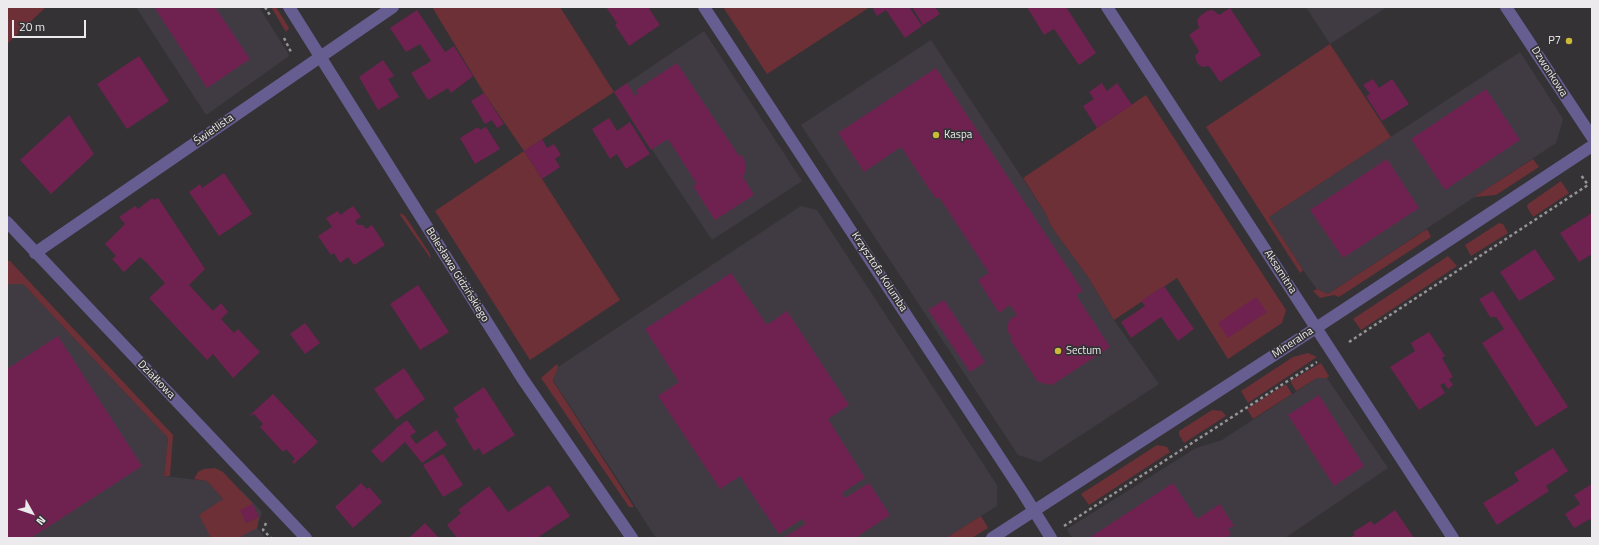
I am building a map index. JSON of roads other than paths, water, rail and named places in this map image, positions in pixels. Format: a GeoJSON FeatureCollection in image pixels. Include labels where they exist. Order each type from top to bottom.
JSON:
{"type":"FeatureCollection","features":[{"type":"Feature","properties":{"kind":"street","name":"Bolesława Gidzińskiego"},"geometry":{"type":"LineString","coordinates":[[289,7],[340,91],[522,378],[632,538]]}},
{"type":"Feature","properties":{"kind":"street","name":"Świetlista"},"geometry":{"type":"LineString","coordinates":[[35,253],[393,7]]}},
{"type":"Feature","properties":{"kind":"street","name":"Krzysztofa Kolumba"},"geometry":{"type":"LineString","coordinates":[[704,7],[1052,538]]}},
{"type":"Feature","properties":{"kind":"street","name":"Aksamitna"},"geometry":{"type":"LineString","coordinates":[[1107,7],[1453,538]]}},
{"type":"Feature","properties":{"kind":"street","name":"Dzwonkowa"},"geometry":{"type":"LineString","coordinates":[[1506,7],[1592,137]]}},
{"type":"Feature","properties":{"kind":"street","name":"Mineralna"},"geometry":{"type":"LineString","coordinates":[[992,538],[1316,328],[1592,146]]}},
{"type":"Feature","properties":{"kind":"street","name":"Działkowa"},"geometry":{"type":"LineString","coordinates":[[7,222],[306,538]]}},
{"type":"Feature","properties":{"kind":"place","name":"P7"},"geometry":{"type":"Point","coordinates":[1569,41]}},
{"type":"Feature","properties":{"kind":"place","name":"Kaspa"},"geometry":{"type":"Point","coordinates":[936,135]}},
{"type":"Feature","properties":{"kind":"place","name":"Sectum"},"geometry":{"type":"Point","coordinates":[1058,351]}}]}
